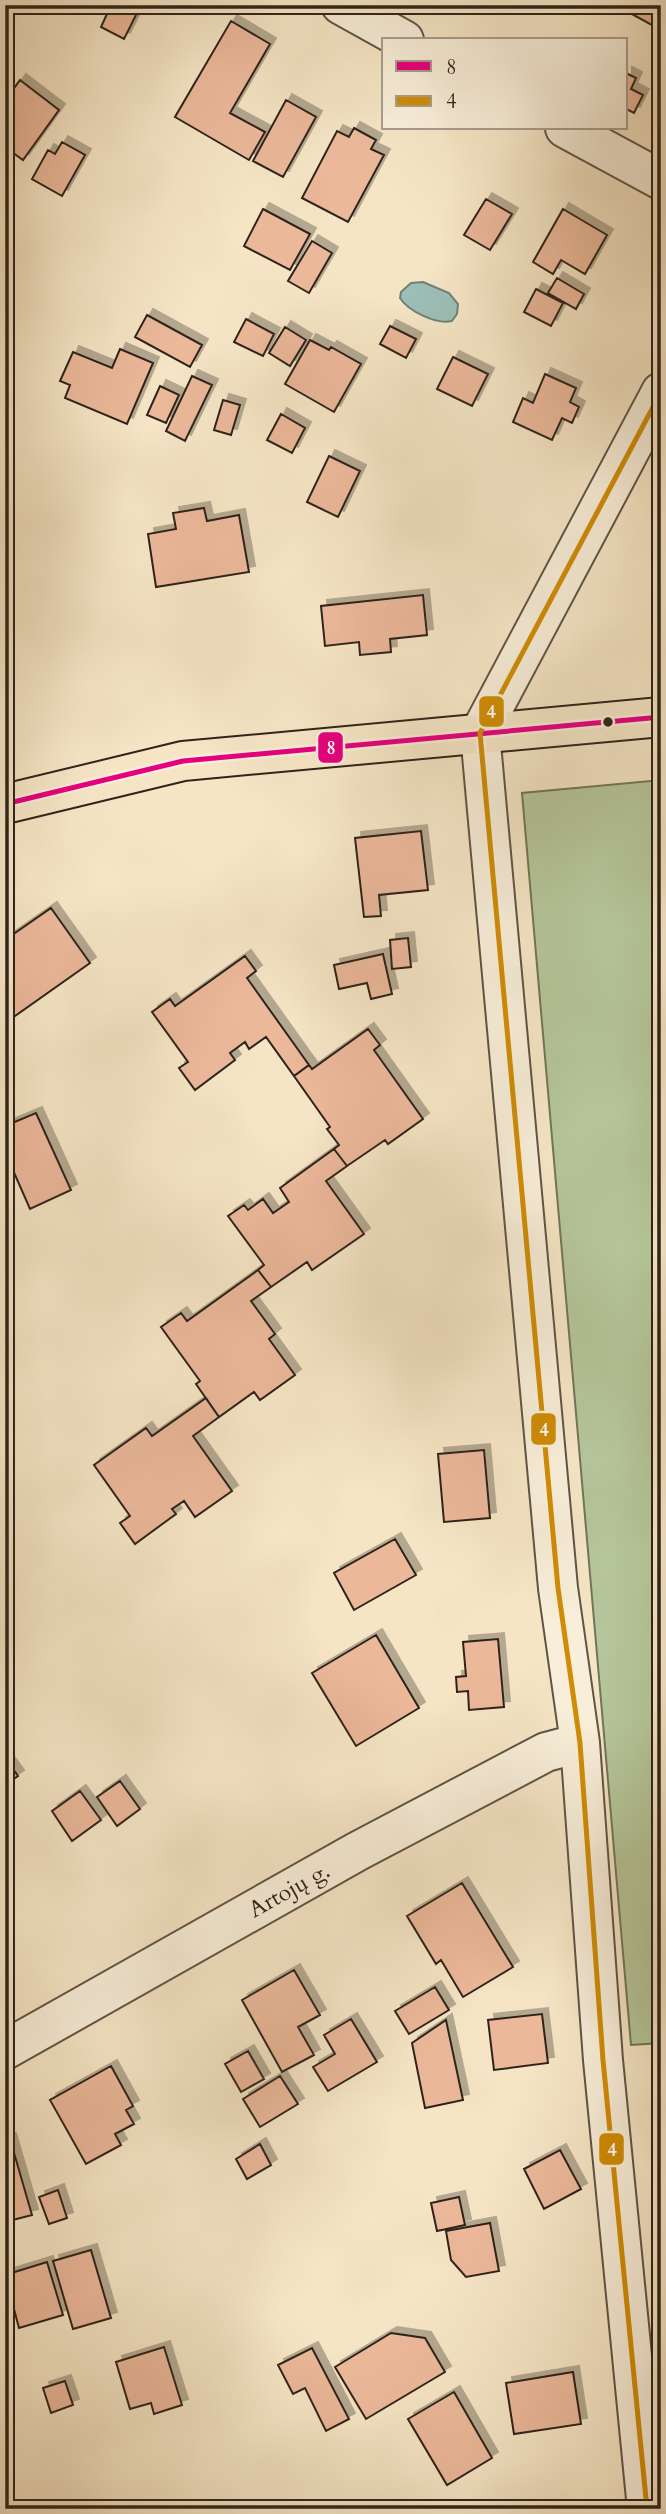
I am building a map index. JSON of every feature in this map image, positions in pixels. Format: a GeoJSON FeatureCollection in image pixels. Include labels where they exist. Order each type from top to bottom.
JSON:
{"type":"FeatureCollection","features":[{"type":"Feature","properties":{"kind":"main road"},"geometry":{"type":"LineString","coordinates":[[5,804],[183,761],[661,717]]}},
{"type":"Feature","properties":{"kind":"street"},"geometry":{"type":"LineString","coordinates":[[341,5],[400,38]]}},
{"type":"Feature","properties":{"kind":"street"},"geometry":{"type":"LineString","coordinates":[[569,130],[661,180]]}},
{"type":"Feature","properties":{"kind":"street"},"geometry":{"type":"LineString","coordinates":[[647,2509],[603,2060],[579,1743],[558,1588],[480,733],[661,392]]}},
{"type":"Feature","properties":{"kind":"street","name":"Artojų g."},"geometry":{"type":"LineString","coordinates":[[5,2050],[358,1851],[546,1752],[579,1743]]}},
{"type":"Feature","properties":{"kind":"green space"},"geometry":{"type":"Polygon","coordinates":[[[661,780],[661,2043],[631,2045],[522,793],[661,780]]]}},
{"type":"Feature","properties":{"kind":"water"},"geometry":{"type":"Polygon","coordinates":[[[423,282],[449,293],[458,304],[457,314],[452,321],[439,321],[423,316],[409,308],[400,298],[401,292],[411,283],[423,282]]]}},
{"type":"Feature","properties":{"kind":"building"},"geometry":{"type":"Polygon","coordinates":[[[111,5],[141,5],[124,39],[101,27],[111,5]]]}},
{"type":"Feature","properties":{"kind":"building"},"geometry":{"type":"Polygon","coordinates":[[[617,5],[661,5],[661,30],[617,6],[617,5]]]}},
{"type":"Feature","properties":{"kind":"building"},"geometry":{"type":"Polygon","coordinates":[[[231,21],[270,44],[230,113],[265,132],[249,160],[175,117],[231,21]]]}},
{"type":"Feature","properties":{"kind":"building"},"geometry":{"type":"Polygon","coordinates":[[[628,74],[636,78],[631,89],[643,95],[634,113],[628,110],[628,74]]]}},
{"type":"Feature","properties":{"kind":"building"},"geometry":{"type":"Polygon","coordinates":[[[20,80],[59,110],[23,160],[5,147],[5,101],[20,80]]]}},
{"type":"Feature","properties":{"kind":"building"},"geometry":{"type":"Polygon","coordinates":[[[286,100],[316,117],[283,177],[253,161],[286,100]]]}},
{"type":"Feature","properties":{"kind":"building"},"geometry":{"type":"Polygon","coordinates":[[[354,128],[376,140],[371,149],[384,155],[348,222],[302,198],[337,131],[349,137],[354,128]]]}},
{"type":"Feature","properties":{"kind":"building"},"geometry":{"type":"Polygon","coordinates":[[[62,142],[85,155],[62,196],[32,179],[48,150],[55,154],[62,142]]]}},
{"type":"Feature","properties":{"kind":"building"},"geometry":{"type":"Polygon","coordinates":[[[486,199],[512,214],[490,250],[464,235],[486,199]]]}},
{"type":"Feature","properties":{"kind":"building"},"geometry":{"type":"Polygon","coordinates":[[[263,209],[310,234],[290,270],[244,246],[263,209]]]}},
{"type":"Feature","properties":{"kind":"building"},"geometry":{"type":"Polygon","coordinates":[[[563,209],[607,235],[585,274],[561,260],[553,274],[533,262],[563,209]]]}},
{"type":"Feature","properties":{"kind":"building"},"geometry":{"type":"Polygon","coordinates":[[[312,241],[332,253],[309,293],[288,281],[312,241]]]}},
{"type":"Feature","properties":{"kind":"building"},"geometry":{"type":"Polygon","coordinates":[[[557,278],[584,294],[576,309],[548,293],[557,278]]]}},
{"type":"Feature","properties":{"kind":"building"},"geometry":{"type":"Polygon","coordinates":[[[536,289],[563,303],[551,326],[524,312],[536,289]]]}},
{"type":"Feature","properties":{"kind":"building"},"geometry":{"type":"Polygon","coordinates":[[[147,315],[202,345],[190,367],[135,337],[147,315]]]}},
{"type":"Feature","properties":{"kind":"building"},"geometry":{"type":"Polygon","coordinates":[[[246,319],[274,334],[263,356],[234,342],[246,319]]]}},
{"type":"Feature","properties":{"kind":"building"},"geometry":{"type":"Polygon","coordinates":[[[390,326],[416,339],[406,358],[380,344],[390,326]]]}},
{"type":"Feature","properties":{"kind":"building"},"geometry":{"type":"Polygon","coordinates":[[[285,327],[306,340],[290,366],[269,353],[285,327]]]}},
{"type":"Feature","properties":{"kind":"building"},"geometry":{"type":"Polygon","coordinates":[[[310,340],[329,350],[331,347],[361,364],[334,412],[285,384],[310,340]]]}},
{"type":"Feature","properties":{"kind":"building"},"geometry":{"type":"Polygon","coordinates":[[[120,349],[153,363],[127,424],[65,398],[70,385],[60,381],[73,352],[112,368],[120,349]]]}},
{"type":"Feature","properties":{"kind":"building"},"geometry":{"type":"Polygon","coordinates":[[[453,357],[488,374],[472,406],[437,389],[453,357]]]}},
{"type":"Feature","properties":{"kind":"building"},"geometry":{"type":"Polygon","coordinates":[[[545,374],[576,388],[570,402],[579,407],[572,423],[562,418],[552,440],[513,422],[523,398],[533,403],[545,374]]]}},
{"type":"Feature","properties":{"kind":"building"},"geometry":{"type":"Polygon","coordinates":[[[192,376],[212,385],[185,441],[166,431],[192,376]]]}},
{"type":"Feature","properties":{"kind":"building"},"geometry":{"type":"Polygon","coordinates":[[[160,386],[179,395],[166,423],[147,415],[160,386]]]}},
{"type":"Feature","properties":{"kind":"building"},"geometry":{"type":"Polygon","coordinates":[[[223,400],[240,405],[231,435],[214,430],[223,400]]]}},
{"type":"Feature","properties":{"kind":"building"},"geometry":{"type":"Polygon","coordinates":[[[281,414],[305,428],[292,453],[267,440],[281,414]]]}},
{"type":"Feature","properties":{"kind":"building"},"geometry":{"type":"Polygon","coordinates":[[[329,456],[360,471],[338,517],[307,502],[329,456]]]}},
{"type":"Feature","properties":{"kind":"building"},"geometry":{"type":"Polygon","coordinates":[[[204,508],[207,521],[239,515],[249,572],[156,587],[148,534],[176,529],[173,513],[204,508]]]}},
{"type":"Feature","properties":{"kind":"building"},"geometry":{"type":"Polygon","coordinates":[[[423,595],[427,635],[390,639],[391,652],[360,655],[359,642],[325,646],[321,606],[423,595]]]}},
{"type":"Feature","properties":{"kind":"building"},"geometry":{"type":"Polygon","coordinates":[[[421,831],[428,890],[379,895],[381,916],[364,917],[355,838],[421,831]]]}},
{"type":"Feature","properties":{"kind":"building"},"geometry":{"type":"Polygon","coordinates":[[[51,908],[90,963],[5,1023],[5,940],[51,908]]]}},
{"type":"Feature","properties":{"kind":"building"},"geometry":{"type":"Polygon","coordinates":[[[408,938],[411,967],[392,969],[390,940],[408,938]]]}},
{"type":"Feature","properties":{"kind":"building"},"geometry":{"type":"Polygon","coordinates":[[[383,954],[392,994],[371,999],[367,983],[339,989],[334,965],[383,954]]]}},
{"type":"Feature","properties":{"kind":"building"},"geometry":{"type":"Polygon","coordinates":[[[245,956],[256,971],[247,978],[309,1065],[294,1076],[266,1037],[249,1049],[245,1042],[230,1053],[235,1060],[195,1090],[179,1068],[188,1062],[152,1012],[170,999],[175,1006],[245,956]]]}},
{"type":"Feature","properties":{"kind":"building"},"geometry":{"type":"Polygon","coordinates":[[[368,1029],[380,1045],[374,1050],[423,1119],[388,1144],[385,1140],[347,1166],[334,1149],[339,1145],[327,1129],[330,1127],[294,1076],[309,1065],[312,1069],[368,1029]]]}},
{"type":"Feature","properties":{"kind":"building"},"geometry":{"type":"Polygon","coordinates":[[[36,1113],[71,1190],[30,1209],[5,1152],[5,1126],[36,1113]]]}},
{"type":"Feature","properties":{"kind":"building"},"geometry":{"type":"Polygon","coordinates":[[[334,1149],[347,1166],[326,1181],[364,1234],[312,1270],[307,1262],[271,1287],[258,1270],[264,1265],[228,1216],[244,1205],[248,1210],[263,1199],[273,1213],[289,1202],[280,1188],[334,1149]]]}},
{"type":"Feature","properties":{"kind":"building"},"geometry":{"type":"Polygon","coordinates":[[[258,1270],[271,1287],[251,1301],[275,1334],[269,1339],[295,1375],[260,1400],[254,1392],[219,1417],[196,1384],[200,1381],[161,1327],[181,1313],[187,1321],[258,1270]]]}},
{"type":"Feature","properties":{"kind":"building"},"geometry":{"type":"Polygon","coordinates":[[[206,1398],[219,1417],[193,1436],[232,1491],[195,1517],[184,1501],[172,1509],[176,1514],[135,1544],[120,1523],[130,1516],[94,1465],[146,1428],[152,1436],[206,1398]]]}},
{"type":"Feature","properties":{"kind":"building"},"geometry":{"type":"Polygon","coordinates":[[[484,1450],[490,1518],[444,1522],[438,1454],[484,1450]]]}},
{"type":"Feature","properties":{"kind":"building"},"geometry":{"type":"Polygon","coordinates":[[[395,1539],[416,1575],[354,1610],[334,1573],[395,1539]]]}},
{"type":"Feature","properties":{"kind":"building"},"geometry":{"type":"Polygon","coordinates":[[[376,1635],[419,1708],[356,1746],[312,1673],[376,1635]]]}},
{"type":"Feature","properties":{"kind":"building"},"geometry":{"type":"Polygon","coordinates":[[[498,1639],[504,1707],[469,1710],[468,1691],[457,1692],[456,1677],[466,1676],[463,1642],[498,1639]]]}},
{"type":"Feature","properties":{"kind":"building"},"geometry":{"type":"Polygon","coordinates":[[[5,1758],[18,1776],[5,1785],[5,1758]]]}},
{"type":"Feature","properties":{"kind":"building"},"geometry":{"type":"Polygon","coordinates":[[[120,1781],[140,1809],[117,1826],[97,1797],[120,1781]]]}},
{"type":"Feature","properties":{"kind":"building"},"geometry":{"type":"Polygon","coordinates":[[[80,1791],[101,1820],[72,1841],[52,1811],[80,1791]]]}},
{"type":"Feature","properties":{"kind":"building"},"geometry":{"type":"Polygon","coordinates":[[[462,1883],[513,1967],[463,1997],[441,1960],[436,1964],[407,1916],[462,1883]]]}},
{"type":"Feature","properties":{"kind":"building"},"geometry":{"type":"Polygon","coordinates":[[[294,1970],[320,2015],[298,2027],[314,2055],[282,2072],[242,2000],[294,1970]]]}},
{"type":"Feature","properties":{"kind":"building"},"geometry":{"type":"Polygon","coordinates":[[[435,1987],[449,2010],[409,2034],[395,2011],[435,1987]]]}},
{"type":"Feature","properties":{"kind":"building"},"geometry":{"type":"Polygon","coordinates":[[[542,2014],[548,2063],[494,2070],[488,2020],[542,2014]]]}},
{"type":"Feature","properties":{"kind":"building"},"geometry":{"type":"Polygon","coordinates":[[[351,2019],[377,2062],[328,2091],[313,2067],[335,2054],[324,2035],[351,2019]]]}},
{"type":"Feature","properties":{"kind":"building"},"geometry":{"type":"Polygon","coordinates":[[[446,2020],[463,2100],[425,2108],[412,2043],[446,2020]]]}},
{"type":"Feature","properties":{"kind":"building"},"geometry":{"type":"Polygon","coordinates":[[[248,2051],[264,2079],[241,2092],[225,2064],[248,2051]]]}},
{"type":"Feature","properties":{"kind":"building"},"geometry":{"type":"Polygon","coordinates":[[[111,2066],[133,2106],[126,2110],[134,2124],[115,2134],[121,2145],[86,2164],[50,2100],[111,2066]]]}},
{"type":"Feature","properties":{"kind":"building"},"geometry":{"type":"Polygon","coordinates":[[[280,2076],[298,2104],[260,2127],[243,2099],[280,2076]]]}},
{"type":"Feature","properties":{"kind":"building"},"geometry":{"type":"Polygon","coordinates":[[[10,2139],[32,2215],[5,2222],[5,2140],[10,2139]]]}},
{"type":"Feature","properties":{"kind":"building"},"geometry":{"type":"Polygon","coordinates":[[[260,2144],[271,2165],[247,2179],[236,2159],[260,2144]]]}},
{"type":"Feature","properties":{"kind":"building"},"geometry":{"type":"Polygon","coordinates":[[[560,2150],[581,2189],[544,2209],[524,2169],[560,2150]]]}},
{"type":"Feature","properties":{"kind":"building"},"geometry":{"type":"Polygon","coordinates":[[[58,2190],[67,2218],[49,2224],[39,2197],[58,2190]]]}},
{"type":"Feature","properties":{"kind":"building"},"geometry":{"type":"Polygon","coordinates":[[[459,2197],[465,2225],[437,2231],[431,2203],[459,2197]]]}},
{"type":"Feature","properties":{"kind":"building"},"geometry":{"type":"Polygon","coordinates":[[[490,2223],[499,2271],[466,2277],[451,2260],[446,2231],[490,2223]]]}},
{"type":"Feature","properties":{"kind":"building"},"geometry":{"type":"Polygon","coordinates":[[[91,2250],[111,2318],[73,2329],[53,2261],[91,2250]]]}},
{"type":"Feature","properties":{"kind":"building"},"geometry":{"type":"Polygon","coordinates":[[[47,2262],[63,2315],[19,2328],[5,2275],[47,2262]]]}},
{"type":"Feature","properties":{"kind":"building"},"geometry":{"type":"Polygon","coordinates":[[[391,2333],[425,2338],[445,2372],[366,2419],[335,2367],[391,2333]]]}},
{"type":"Feature","properties":{"kind":"building"},"geometry":{"type":"Polygon","coordinates":[[[164,2347],[182,2405],[154,2414],[151,2403],[130,2409],[116,2362],[164,2347]]]}},
{"type":"Feature","properties":{"kind":"building"},"geometry":{"type":"Polygon","coordinates":[[[312,2348],[349,2419],[326,2431],[305,2388],[293,2394],[278,2365],[312,2348]]]}},
{"type":"Feature","properties":{"kind":"building"},"geometry":{"type":"Polygon","coordinates":[[[573,2372],[581,2424],[514,2434],[506,2383],[573,2372]]]}},
{"type":"Feature","properties":{"kind":"building"},"geometry":{"type":"Polygon","coordinates":[[[65,2381],[73,2405],[51,2413],[43,2388],[65,2381]]]}},
{"type":"Feature","properties":{"kind":"building"},"geometry":{"type":"Polygon","coordinates":[[[454,2392],[492,2458],[447,2485],[408,2419],[454,2392]]]}},
{"type":"Feature","properties":{"kind":"transit line","name":"4"},"geometry":{"type":"LineString","coordinates":[[647,2509],[603,2060],[580,1743],[558,1588],[480,733],[661,392]]}},
{"type":"Feature","properties":{"kind":"transit line","name":"8"},"geometry":{"type":"LineString","coordinates":[[5,804],[183,761],[661,717]]}}]}
